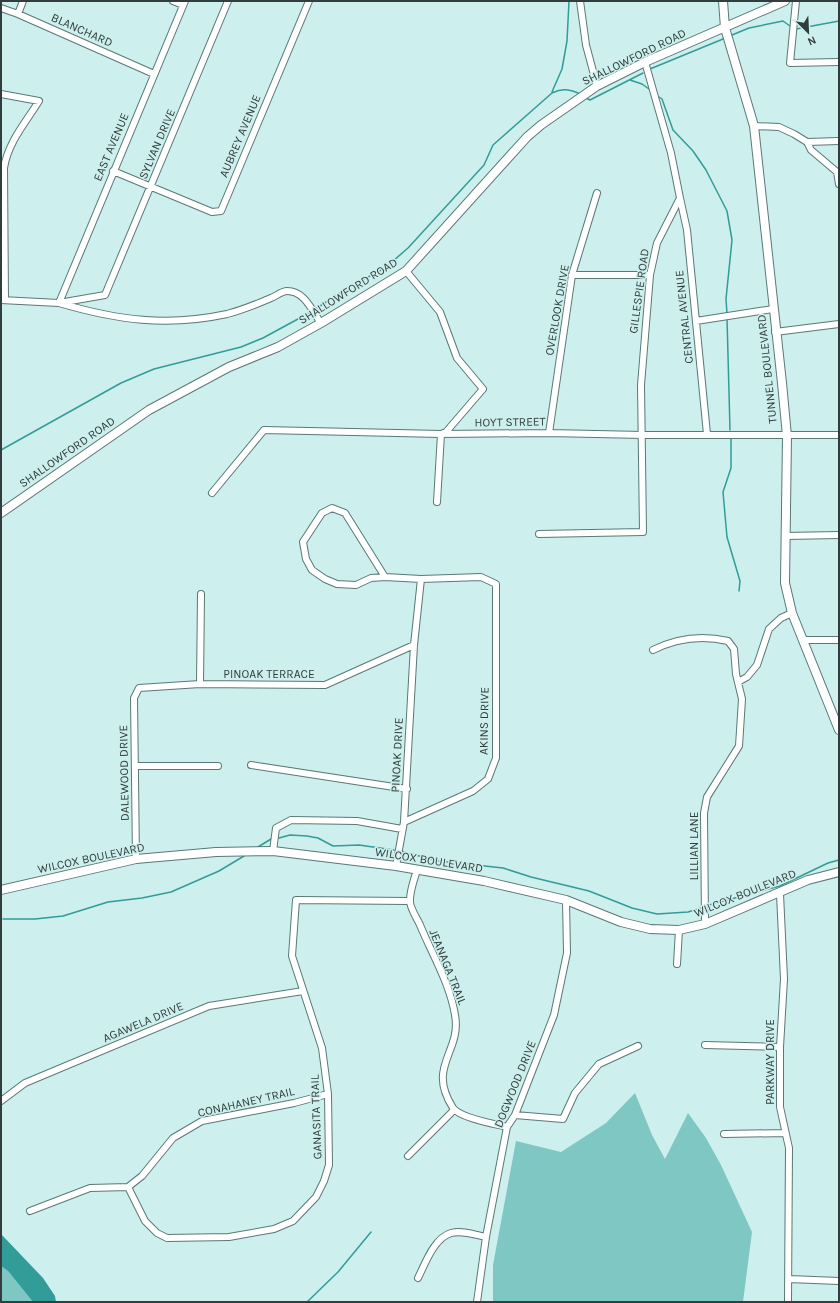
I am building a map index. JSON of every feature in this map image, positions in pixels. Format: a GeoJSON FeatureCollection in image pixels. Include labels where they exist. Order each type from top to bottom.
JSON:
{"type":"FeatureCollection","features":[{"type":"Feature","properties":{"kind":"main road","name":"TUNNEL BOULEVARD"},"geometry":{"type":"LineString","coordinates":[[723,1],[725,28],[754,126],[787,436],[785,583],[792,613],[839,730]]}},
{"type":"Feature","properties":{"kind":"main road","name":"SHALLOWFORD ROAD"},"geometry":{"type":"LineString","coordinates":[[1,513],[148,410],[229,367],[278,347],[321,323],[406,271],[527,137],[541,124],[597,86],[645,62],[785,1]]}},
{"type":"Feature","properties":{"kind":"main road","name":"WILCOX BOULEVARD"},"geometry":{"type":"LineString","coordinates":[[1,890],[136,859],[216,852],[272,851],[396,866],[484,881],[566,900],[621,922],[650,929],[679,930],[705,924],[780,894],[808,880],[839,872]]}},
{"type":"Feature","properties":{"kind":"street"},"geometry":{"type":"LineString","coordinates":[[18,14],[23,1]]}},
{"type":"Feature","properties":{"kind":"street"},"geometry":{"type":"LineString","coordinates":[[173,1],[184,3]]}},
{"type":"Feature","properties":{"kind":"street","name":"SYLVAN DRIVE"},"geometry":{"type":"LineString","coordinates":[[59,302],[105,295],[228,1]]}},
{"type":"Feature","properties":{"kind":"street","name":"AUBREY AVENUE"},"geometry":{"type":"LineString","coordinates":[[150,188],[212,212],[220,211],[309,1]]}},
{"type":"Feature","properties":{"kind":"street"},"geometry":{"type":"LineString","coordinates":[[580,1],[586,45],[597,86]]}},
{"type":"Feature","properties":{"kind":"street"},"geometry":{"type":"LineString","coordinates":[[796,1],[790,63],[839,62]]}},
{"type":"Feature","properties":{"kind":"street","name":"EAST AVENUE"},"geometry":{"type":"LineString","coordinates":[[59,302],[184,3]]}},
{"type":"Feature","properties":{"kind":"street","name":"BLANCHARD"},"geometry":{"type":"LineString","coordinates":[[1,8],[18,14],[154,74]]}},
{"type":"Feature","properties":{"kind":"street"},"geometry":{"type":"LineString","coordinates":[[645,62],[671,153],[680,198]]}},
{"type":"Feature","properties":{"kind":"street"},"geometry":{"type":"LineString","coordinates":[[1,94],[39,101],[10,146],[6,156],[4,168],[3,300],[59,302],[112,317],[154,321],[184,321],[228,314],[270,299],[286,291],[298,293],[307,301],[321,323]]}},
{"type":"Feature","properties":{"kind":"street"},"geometry":{"type":"LineString","coordinates":[[754,126],[779,127],[807,142],[839,141]]}},
{"type":"Feature","properties":{"kind":"street"},"geometry":{"type":"LineString","coordinates":[[807,142],[811,150],[837,172],[839,184]]}},
{"type":"Feature","properties":{"kind":"street"},"geometry":{"type":"LineString","coordinates":[[113,171],[150,188]]}},
{"type":"Feature","properties":{"kind":"street","name":"OVERLOOK DRIVE"},"geometry":{"type":"LineString","coordinates":[[549,433],[572,276],[597,193]]}},
{"type":"Feature","properties":{"kind":"street","name":"GILLESPIE ROAD"},"geometry":{"type":"LineString","coordinates":[[539,534],[643,532],[641,377],[650,275],[657,243],[680,198]]}},
{"type":"Feature","properties":{"kind":"street","name":"CENTRAL AVENUE"},"geometry":{"type":"LineString","coordinates":[[680,198],[687,230],[707,434]]}},
{"type":"Feature","properties":{"kind":"street"},"geometry":{"type":"LineString","coordinates":[[406,271],[440,312],[457,358],[483,389],[446,432],[441,434],[437,502]]}},
{"type":"Feature","properties":{"kind":"street"},"geometry":{"type":"LineString","coordinates":[[572,276],[650,275]]}},
{"type":"Feature","properties":{"kind":"street"},"geometry":{"type":"LineString","coordinates":[[696,321],[773,309]]}},
{"type":"Feature","properties":{"kind":"street"},"geometry":{"type":"LineString","coordinates":[[775,332],[839,324]]}},
{"type":"Feature","properties":{"kind":"street","name":"HOYT STREET"},"geometry":{"type":"LineString","coordinates":[[212,493],[264,430],[441,434],[549,433],[642,435],[839,435]]}},
{"type":"Feature","properties":{"kind":"street"},"geometry":{"type":"LineString","coordinates":[[385,577],[345,513],[332,508],[322,513],[303,542],[306,559],[312,570],[337,584],[356,584],[371,578],[385,577],[421,579]]}},
{"type":"Feature","properties":{"kind":"street"},"geometry":{"type":"LineString","coordinates":[[785,536],[839,535]]}},
{"type":"Feature","properties":{"kind":"street","name":"AKINS DRIVE"},"geometry":{"type":"LineString","coordinates":[[403,826],[473,791],[488,779],[496,758],[496,584],[481,577],[421,579]]}},
{"type":"Feature","properties":{"kind":"street","name":"PINOAK DRIVE"},"geometry":{"type":"LineString","coordinates":[[396,866],[403,826],[407,789],[414,645],[421,579]]}},
{"type":"Feature","properties":{"kind":"street"},"geometry":{"type":"LineString","coordinates":[[200,684],[201,594]]}},
{"type":"Feature","properties":{"kind":"street"},"geometry":{"type":"LineString","coordinates":[[738,682],[747,677],[757,665],[769,629],[781,618],[792,613]]}},
{"type":"Feature","properties":{"kind":"street","name":"LILLIAN LANE"},"geometry":{"type":"LineString","coordinates":[[653,650],[666,644],[687,639],[710,637],[728,641],[734,649],[736,674],[742,699],[739,746],[706,797],[704,813],[705,924]]}},
{"type":"Feature","properties":{"kind":"street"},"geometry":{"type":"LineString","coordinates":[[804,640],[839,640]]}},
{"type":"Feature","properties":{"kind":"street","name":"PINOAK TERRACE"},"geometry":{"type":"LineString","coordinates":[[139,688],[200,684],[325,685],[414,645]]}},
{"type":"Feature","properties":{"kind":"street","name":"DALEWOOD DRIVE"},"geometry":{"type":"LineString","coordinates":[[136,859],[134,698],[139,688]]}},
{"type":"Feature","properties":{"kind":"street"},"geometry":{"type":"LineString","coordinates":[[251,765],[407,789]]}},
{"type":"Feature","properties":{"kind":"street"},"geometry":{"type":"LineString","coordinates":[[135,766],[218,766]]}},
{"type":"Feature","properties":{"kind":"street"},"geometry":{"type":"LineString","coordinates":[[272,851],[276,828],[291,820],[357,821],[403,826]]}},
{"type":"Feature","properties":{"kind":"street"},"geometry":{"type":"LineString","coordinates":[[409,901],[417,870]]}},
{"type":"Feature","properties":{"kind":"street","name":"PARKWAY DRIVE"},"geometry":{"type":"LineString","coordinates":[[780,894],[784,979],[780,1047],[780,1107],[785,1123],[785,1132],[789,1148],[788,1302]]}},
{"type":"Feature","properties":{"kind":"street","name":"GANASITA TRAIL"},"geometry":{"type":"LineString","coordinates":[[128,1187],[145,1221],[157,1232],[167,1238],[228,1237],[274,1229],[293,1221],[316,1197],[324,1181],[329,1165],[328,1094],[322,1048],[302,991],[292,956],[296,900],[409,901]]}},
{"type":"Feature","properties":{"kind":"street","name":"DOGWOOD DRIVE"},"geometry":{"type":"LineString","coordinates":[[477,1302],[486,1237],[507,1127],[515,1115],[554,1015],[567,953],[566,900]]}},
{"type":"Feature","properties":{"kind":"street","name":"JEANAGA TRAIL"},"geometry":{"type":"LineString","coordinates":[[409,901],[452,999],[456,1017],[455,1034],[443,1068],[442,1078],[447,1096],[454,1110]]}},
{"type":"Feature","properties":{"kind":"street"},"geometry":{"type":"LineString","coordinates":[[677,964],[679,930]]}},
{"type":"Feature","properties":{"kind":"street","name":"AGAWELA DRIVE"},"geometry":{"type":"LineString","coordinates":[[1,1101],[25,1083],[209,1006],[302,991]]}},
{"type":"Feature","properties":{"kind":"street"},"geometry":{"type":"LineString","coordinates":[[705,1045],[780,1047]]}},
{"type":"Feature","properties":{"kind":"street"},"geometry":{"type":"LineString","coordinates":[[515,1115],[563,1119],[574,1093],[599,1064],[638,1046]]}},
{"type":"Feature","properties":{"kind":"street","name":"CONAHANEY TRAIL"},"geometry":{"type":"LineString","coordinates":[[128,1187],[142,1176],[173,1138],[202,1121],[294,1103],[328,1094]]}},
{"type":"Feature","properties":{"kind":"street"},"geometry":{"type":"LineString","coordinates":[[408,1156],[454,1110],[471,1118],[507,1127]]}},
{"type":"Feature","properties":{"kind":"street"},"geometry":{"type":"LineString","coordinates":[[724,1134],[785,1132]]}},
{"type":"Feature","properties":{"kind":"street"},"geometry":{"type":"LineString","coordinates":[[30,1211],[90,1188],[128,1187]]}},
{"type":"Feature","properties":{"kind":"street"},"geometry":{"type":"LineString","coordinates":[[418,1278],[433,1250],[439,1242],[450,1233],[459,1232],[486,1237]]}},
{"type":"Feature","properties":{"kind":"street"},"geometry":{"type":"LineString","coordinates":[[789,1280],[839,1281]]}},
{"type":"Feature","properties":{"kind":"shaded area"},"geometry":{"type":"Polygon","coordinates":[[[635,1093],[652,1135],[665,1159],[688,1113],[706,1138],[721,1165],[752,1232],[743,1302],[493,1302],[493,1265],[516,1141],[561,1152],[606,1123],[635,1093]]]}},
{"type":"Feature","properties":{"kind":"shaded area"},"geometry":{"type":"Polygon","coordinates":[[[1,1234],[43,1278],[55,1296],[56,1302],[33,1302],[8,1271],[1,1266],[1,1234]]]}},
{"type":"Feature","properties":{"kind":"shaded area"},"geometry":{"type":"Polygon","coordinates":[[[1,1266],[8,1271],[33,1302],[1,1302],[1,1266]]]}},
{"type":"Feature","properties":{"kind":"waterway"},"geometry":{"type":"LineString","coordinates":[[552,92],[562,69],[567,41],[569,1]]}},
{"type":"Feature","properties":{"kind":"waterway"},"geometry":{"type":"LineString","coordinates":[[732,35],[749,28],[783,21],[790,26]]}},
{"type":"Feature","properties":{"kind":"waterway"},"geometry":{"type":"LineString","coordinates":[[796,29],[839,21]]}},
{"type":"Feature","properties":{"kind":"waterway"},"geometry":{"type":"LineString","coordinates":[[650,69],[723,39]]}},
{"type":"Feature","properties":{"kind":"waterway"},"geometry":{"type":"LineString","coordinates":[[586,98],[590,100],[643,73]]}},
{"type":"Feature","properties":{"kind":"waterway"},"geometry":{"type":"LineString","coordinates":[[630,80],[642,84],[649,89]]}},
{"type":"Feature","properties":{"kind":"waterway"},"geometry":{"type":"LineString","coordinates":[[314,310],[349,287],[385,268],[408,248],[484,165],[493,145],[552,93],[559,90],[566,90],[580,94]]}},
{"type":"Feature","properties":{"kind":"waterway"},"geometry":{"type":"LineString","coordinates":[[659,97],[662,99],[673,130],[693,151],[706,170],[727,211],[732,240],[726,299],[727,314]]}},
{"type":"Feature","properties":{"kind":"waterway"},"geometry":{"type":"LineString","coordinates":[[1,450],[121,383],[154,369],[241,347],[263,338],[309,313]]}},
{"type":"Feature","properties":{"kind":"waterway"},"geometry":{"type":"LineString","coordinates":[[727,318],[730,430]]}},
{"type":"Feature","properties":{"kind":"waterway"},"geometry":{"type":"LineString","coordinates":[[731,438],[731,468],[723,492],[727,537],[740,581],[739,591]]}},
{"type":"Feature","properties":{"kind":"waterway"},"geometry":{"type":"LineString","coordinates":[[279,838],[290,835],[307,836],[318,838],[333,846],[359,845],[394,850]]}},
{"type":"Feature","properties":{"kind":"waterway"},"geometry":{"type":"LineString","coordinates":[[258,847],[271,839]]}},
{"type":"Feature","properties":{"kind":"waterway"},"geometry":{"type":"LineString","coordinates":[[400,851],[439,861],[503,868],[531,877],[589,891],[632,908],[657,914],[688,912],[701,908]]}},
{"type":"Feature","properties":{"kind":"waterway"},"geometry":{"type":"LineString","coordinates":[[3,919],[35,919],[63,916],[108,902],[142,898],[171,892],[219,871],[244,856]]}},
{"type":"Feature","properties":{"kind":"waterway"},"geometry":{"type":"LineString","coordinates":[[709,905],[780,886],[828,863],[839,860]]}},
{"type":"Feature","properties":{"kind":"waterway"},"geometry":{"type":"LineString","coordinates":[[307,1302],[338,1272],[371,1232]]}}]}
